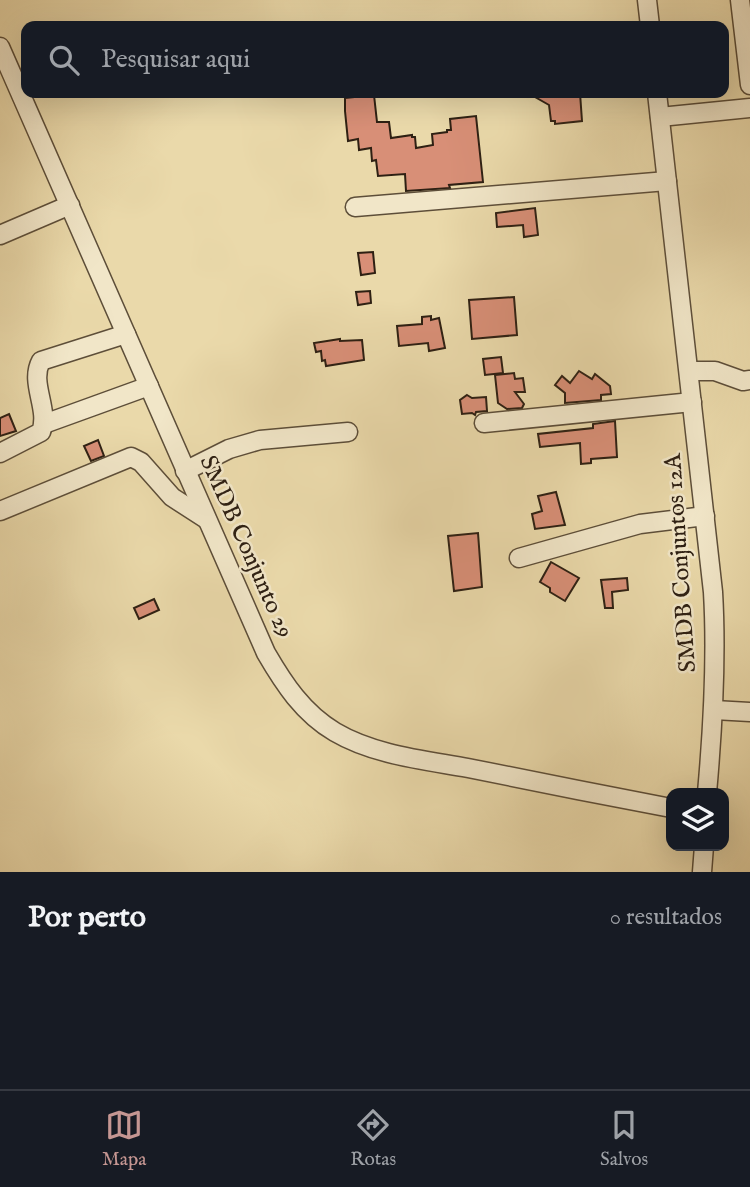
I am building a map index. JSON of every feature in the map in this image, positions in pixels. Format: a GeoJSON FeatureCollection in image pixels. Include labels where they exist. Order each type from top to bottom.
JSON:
{"type":"FeatureCollection","features":[{"type":"Feature","properties":{"kind":"street"},"geometry":{"type":"LineString","coordinates":[[647,0],[649,21]]}},
{"type":"Feature","properties":{"kind":"street"},"geometry":{"type":"LineString","coordinates":[[740,0],[750,85]]}},
{"type":"Feature","properties":{"kind":"street","name":"SMDB Conjunto 29"},"geometry":{"type":"LineString","coordinates":[[0,47],[8,87],[70,205],[266,653],[283,683],[309,713],[336,732],[365,746],[666,807]]}},
{"type":"Feature","properties":{"kind":"street","name":"SMDB Conjuntos 12A"},"geometry":{"type":"LineString","coordinates":[[658,98],[716,635],[715,710],[707,788]]}},
{"type":"Feature","properties":{"kind":"street"},"geometry":{"type":"LineString","coordinates":[[660,117],[750,108]]}},
{"type":"Feature","properties":{"kind":"street"},"geometry":{"type":"LineString","coordinates":[[355,207],[667,181]]}},
{"type":"Feature","properties":{"kind":"street"},"geometry":{"type":"LineString","coordinates":[[0,235],[70,205]]}},
{"type":"Feature","properties":{"kind":"street"},"geometry":{"type":"LineString","coordinates":[[0,453],[32,439],[41,432],[44,424],[37,369],[41,361],[126,334]]}},
{"type":"Feature","properties":{"kind":"street"},"geometry":{"type":"LineString","coordinates":[[689,371],[715,371],[743,381],[750,380]]}},
{"type":"Feature","properties":{"kind":"street"},"geometry":{"type":"LineString","coordinates":[[44,424],[149,386]]}},
{"type":"Feature","properties":{"kind":"street"},"geometry":{"type":"LineString","coordinates":[[484,423],[692,402]]}},
{"type":"Feature","properties":{"kind":"street"},"geometry":{"type":"LineString","coordinates":[[186,471],[229,449],[260,440],[348,432]]}},
{"type":"Feature","properties":{"kind":"street"},"geometry":{"type":"LineString","coordinates":[[0,511],[131,457],[141,462],[172,498],[206,519]]}},
{"type":"Feature","properties":{"kind":"street"},"geometry":{"type":"LineString","coordinates":[[519,558],[640,524],[705,516]]}},
{"type":"Feature","properties":{"kind":"street"},"geometry":{"type":"LineString","coordinates":[[715,710],[750,712]]}},
{"type":"Feature","properties":{"kind":"street"},"geometry":{"type":"LineString","coordinates":[[702,872],[704,851]]}},
{"type":"Feature","properties":{"kind":"building"},"geometry":{"type":"Polygon","coordinates":[[[345,98],[374,98],[377,122],[389,122],[391,138],[412,135],[415,137],[416,148],[433,145],[432,134],[451,130],[450,119],[476,116],[483,182],[449,185],[450,188],[406,191],[405,174],[378,176],[376,160],[372,161],[371,148],[359,150],[358,139],[348,141],[345,98]]]}},
{"type":"Feature","properties":{"kind":"building"},"geometry":{"type":"Polygon","coordinates":[[[537,98],[580,98],[582,121],[555,124],[555,121],[551,121],[549,105],[537,98]]]}},
{"type":"Feature","properties":{"kind":"building"},"geometry":{"type":"Polygon","coordinates":[[[535,208],[538,235],[524,237],[523,225],[497,227],[496,213],[535,208]]]}},
{"type":"Feature","properties":{"kind":"building"},"geometry":{"type":"Polygon","coordinates":[[[373,252],[375,273],[361,275],[358,253],[373,252]]]}},
{"type":"Feature","properties":{"kind":"building"},"geometry":{"type":"Polygon","coordinates":[[[370,291],[371,303],[358,305],[356,292],[370,291]]]}},
{"type":"Feature","properties":{"kind":"building"},"geometry":{"type":"Polygon","coordinates":[[[514,297],[517,335],[472,339],[469,300],[514,297]]]}},
{"type":"Feature","properties":{"kind":"building"},"geometry":{"type":"Polygon","coordinates":[[[431,316],[431,320],[439,318],[445,348],[429,351],[428,343],[399,346],[397,326],[422,324],[422,317],[431,316]]]}},
{"type":"Feature","properties":{"kind":"building"},"geometry":{"type":"Polygon","coordinates":[[[340,339],[362,340],[364,360],[326,366],[325,360],[322,361],[321,351],[316,352],[314,343],[340,339]]]}},
{"type":"Feature","properties":{"kind":"building"},"geometry":{"type":"Polygon","coordinates":[[[501,357],[503,373],[485,375],[483,359],[501,357]]]}},
{"type":"Feature","properties":{"kind":"building"},"geometry":{"type":"Polygon","coordinates":[[[579,371],[592,379],[595,374],[610,386],[611,394],[601,395],[601,400],[565,403],[565,393],[555,385],[562,376],[570,383],[579,371]]]}},
{"type":"Feature","properties":{"kind":"building"},"geometry":{"type":"Polygon","coordinates":[[[514,373],[515,379],[523,378],[525,392],[515,392],[524,404],[522,408],[507,409],[498,403],[495,375],[514,373]]]}},
{"type":"Feature","properties":{"kind":"building"},"geometry":{"type":"Polygon","coordinates":[[[467,395],[472,398],[486,397],[487,411],[476,412],[475,415],[462,414],[460,400],[467,395]]]}},
{"type":"Feature","properties":{"kind":"building"},"geometry":{"type":"Polygon","coordinates":[[[9,414],[16,431],[0,436],[0,418],[9,414]]]}},
{"type":"Feature","properties":{"kind":"building"},"geometry":{"type":"Polygon","coordinates":[[[615,421],[617,457],[591,459],[591,463],[581,464],[580,443],[540,447],[538,434],[593,428],[593,424],[615,421]]]}},
{"type":"Feature","properties":{"kind":"building"},"geometry":{"type":"Polygon","coordinates":[[[98,440],[104,456],[91,461],[84,446],[98,440]]]}},
{"type":"Feature","properties":{"kind":"building"},"geometry":{"type":"Polygon","coordinates":[[[556,492],[565,525],[535,529],[532,514],[542,511],[538,496],[556,492]]]}},
{"type":"Feature","properties":{"kind":"building"},"geometry":{"type":"Polygon","coordinates":[[[478,533],[482,587],[454,591],[448,536],[478,533]]]}},
{"type":"Feature","properties":{"kind":"building"},"geometry":{"type":"Polygon","coordinates":[[[551,562],[579,578],[565,601],[540,582],[551,562]]]}},
{"type":"Feature","properties":{"kind":"building"},"geometry":{"type":"Polygon","coordinates":[[[627,578],[628,590],[612,592],[613,608],[605,608],[601,580],[627,578]]]}},
{"type":"Feature","properties":{"kind":"building"},"geometry":{"type":"Polygon","coordinates":[[[154,599],[159,610],[139,619],[134,608],[154,599]]]}}]}
